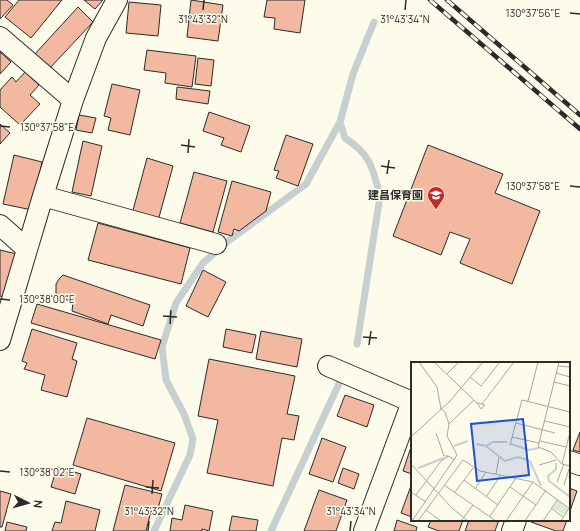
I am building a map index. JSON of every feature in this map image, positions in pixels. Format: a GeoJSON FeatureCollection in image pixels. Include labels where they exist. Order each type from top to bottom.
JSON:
{"type":"FeatureCollection","features":[{"type":"Feature","properties":{"kind":"street"},"geometry":{"type":"LineString","coordinates":[[0,340],[73,100],[96,38],[117,0]]}},
{"type":"Feature","properties":{"kind":"street"},"geometry":{"type":"LineString","coordinates":[[0,37],[73,100]]}},
{"type":"Feature","properties":{"kind":"street"},"geometry":{"type":"LineString","coordinates":[[43,196],[216,244]]}},
{"type":"Feature","properties":{"kind":"street"},"geometry":{"type":"LineString","coordinates":[[0,225],[27,249]]}},
{"type":"Feature","properties":{"kind":"street"},"geometry":{"type":"LineString","coordinates":[[328,366],[411,402]]}},
{"type":"Feature","properties":{"kind":"street"},"geometry":{"type":"LineString","coordinates":[[364,531],[411,405]]}},
{"type":"Feature","properties":{"kind":"street"},"geometry":{"type":"LineString","coordinates":[[570,461],[580,465]]}},
{"type":"Feature","properties":{"kind":"street"},"geometry":{"type":"LineString","coordinates":[[512,531],[516,521]]}},
{"type":"Feature","properties":{"kind":"building"},"geometry":{"type":"Polygon","coordinates":[[[0,0],[7,0],[13,5],[0,19],[0,0]]]}},
{"type":"Feature","properties":{"kind":"building"},"geometry":{"type":"Polygon","coordinates":[[[19,0],[62,0],[31,38],[5,17],[19,0]]]}},
{"type":"Feature","properties":{"kind":"building"},"geometry":{"type":"Polygon","coordinates":[[[84,0],[103,0],[95,9],[84,0]]]}},
{"type":"Feature","properties":{"kind":"building"},"geometry":{"type":"Polygon","coordinates":[[[191,0],[223,5],[218,41],[187,37],[191,0]]]}},
{"type":"Feature","properties":{"kind":"building"},"geometry":{"type":"Polygon","coordinates":[[[267,0],[305,0],[300,33],[274,29],[275,18],[264,17],[267,0]]]}},
{"type":"Feature","properties":{"kind":"building"},"geometry":{"type":"Polygon","coordinates":[[[129,2],[161,5],[158,36],[126,33],[129,2]]]}},
{"type":"Feature","properties":{"kind":"building"},"geometry":{"type":"Polygon","coordinates":[[[78,7],[93,22],[49,69],[34,55],[78,7]]]}},
{"type":"Feature","properties":{"kind":"building"},"geometry":{"type":"Polygon","coordinates":[[[147,50],[196,56],[192,87],[165,83],[166,73],[144,70],[147,50]]]}},
{"type":"Feature","properties":{"kind":"building"},"geometry":{"type":"Polygon","coordinates":[[[0,52],[11,62],[0,74],[0,52]]]}},
{"type":"Feature","properties":{"kind":"building"},"geometry":{"type":"Polygon","coordinates":[[[198,58],[214,60],[211,86],[195,84],[198,58]]]}},
{"type":"Feature","properties":{"kind":"building"},"geometry":{"type":"Polygon","coordinates":[[[25,72],[39,85],[30,95],[40,104],[20,125],[0,107],[0,90],[12,77],[16,82],[25,72]]]}},
{"type":"Feature","properties":{"kind":"building"},"geometry":{"type":"Polygon","coordinates":[[[112,84],[140,90],[130,135],[108,130],[111,118],[104,116],[112,84]]]}},
{"type":"Feature","properties":{"kind":"building"},"geometry":{"type":"Polygon","coordinates":[[[177,87],[210,91],[208,104],[176,99],[177,87]]]}},
{"type":"Feature","properties":{"kind":"building"},"geometry":{"type":"Polygon","coordinates":[[[209,112],[250,126],[241,152],[221,145],[224,138],[203,131],[209,112]]]}},
{"type":"Feature","properties":{"kind":"building"},"geometry":{"type":"Polygon","coordinates":[[[79,115],[96,118],[92,133],[76,130],[79,115]]]}},
{"type":"Feature","properties":{"kind":"building"},"geometry":{"type":"Polygon","coordinates":[[[0,124],[10,133],[0,144],[0,124]]]}},
{"type":"Feature","properties":{"kind":"building"},"geometry":{"type":"Polygon","coordinates":[[[286,135],[313,144],[298,186],[276,178],[279,171],[274,170],[286,135]]]}},
{"type":"Feature","properties":{"kind":"building"},"geometry":{"type":"Polygon","coordinates":[[[83,141],[102,146],[91,196],[72,192],[83,141]]]}},
{"type":"Feature","properties":{"kind":"building"},"geometry":{"type":"Polygon","coordinates":[[[428,145],[503,174],[495,193],[540,211],[512,284],[460,263],[470,239],[450,232],[441,255],[393,236],[428,145]]]}},
{"type":"Feature","properties":{"kind":"building"},"geometry":{"type":"Polygon","coordinates":[[[14,155],[42,162],[32,210],[3,204],[14,155]]]}},
{"type":"Feature","properties":{"kind":"building"},"geometry":{"type":"Polygon","coordinates":[[[147,158],[173,166],[158,221],[132,214],[147,158]]]}},
{"type":"Feature","properties":{"kind":"building"},"geometry":{"type":"Polygon","coordinates":[[[194,172],[227,181],[213,232],[180,223],[194,172]]]}},
{"type":"Feature","properties":{"kind":"building"},"geometry":{"type":"Polygon","coordinates":[[[232,181],[271,192],[266,211],[239,231],[234,229],[232,236],[218,232],[232,181]]]}},
{"type":"Feature","properties":{"kind":"building"},"geometry":{"type":"Polygon","coordinates":[[[98,223],[190,248],[181,284],[88,260],[98,223]]]}},
{"type":"Feature","properties":{"kind":"building"},"geometry":{"type":"Polygon","coordinates":[[[0,250],[17,254],[5,298],[0,296],[0,250]]]}},
{"type":"Feature","properties":{"kind":"building"},"geometry":{"type":"Polygon","coordinates":[[[203,270],[226,282],[208,317],[186,306],[203,270]]]}},
{"type":"Feature","properties":{"kind":"building"},"geometry":{"type":"Polygon","coordinates":[[[63,275],[150,305],[143,326],[111,315],[108,324],[72,311],[73,302],[56,296],[56,284],[63,275]]]}},
{"type":"Feature","properties":{"kind":"building"},"geometry":{"type":"Polygon","coordinates":[[[37,304],[161,340],[155,359],[31,323],[37,304]]]}},
{"type":"Feature","properties":{"kind":"building"},"geometry":{"type":"Polygon","coordinates":[[[32,329],[77,343],[72,359],[77,361],[67,397],[41,390],[45,375],[24,369],[27,363],[22,361],[32,329]]]}},
{"type":"Feature","properties":{"kind":"building"},"geometry":{"type":"Polygon","coordinates":[[[226,329],[256,335],[252,353],[223,347],[226,329]]]}},
{"type":"Feature","properties":{"kind":"building"},"geometry":{"type":"Polygon","coordinates":[[[261,331],[302,339],[297,367],[256,359],[261,331]]]}},
{"type":"Feature","properties":{"kind":"building"},"geometry":{"type":"Polygon","coordinates":[[[209,359],[295,376],[287,414],[299,416],[294,440],[282,438],[273,486],[207,473],[218,420],[198,416],[209,359]]]}},
{"type":"Feature","properties":{"kind":"building"},"geometry":{"type":"Polygon","coordinates":[[[345,395],[374,405],[367,427],[337,416],[345,395]]]}},
{"type":"Feature","properties":{"kind":"building"},"geometry":{"type":"Polygon","coordinates":[[[87,418],[175,443],[161,491],[73,465],[87,418]]]}},
{"type":"Feature","properties":{"kind":"building"},"geometry":{"type":"Polygon","coordinates":[[[580,432],[580,452],[573,450],[580,432]]]}},
{"type":"Feature","properties":{"kind":"building"},"geometry":{"type":"Polygon","coordinates":[[[322,438],[346,447],[333,482],[309,474],[322,438]]]}},
{"type":"Feature","properties":{"kind":"building"},"geometry":{"type":"Polygon","coordinates":[[[411,447],[411,474],[403,471],[411,447]]]}},
{"type":"Feature","properties":{"kind":"building"},"geometry":{"type":"Polygon","coordinates":[[[57,467],[81,474],[75,494],[51,487],[57,467]]]}},
{"type":"Feature","properties":{"kind":"building"},"geometry":{"type":"Polygon","coordinates":[[[343,468],[359,474],[354,489],[338,483],[343,468]]]}},
{"type":"Feature","properties":{"kind":"building"},"geometry":{"type":"Polygon","coordinates":[[[125,485],[162,494],[157,512],[151,511],[146,531],[113,531],[125,485]]]}},
{"type":"Feature","properties":{"kind":"building"},"geometry":{"type":"Polygon","coordinates":[[[411,486],[411,517],[401,513],[411,486]]]}},
{"type":"Feature","properties":{"kind":"building"},"geometry":{"type":"Polygon","coordinates":[[[570,488],[577,491],[570,511],[570,488]]]}},
{"type":"Feature","properties":{"kind":"building"},"geometry":{"type":"Polygon","coordinates":[[[319,490],[347,500],[336,531],[304,531],[319,490]]]}},
{"type":"Feature","properties":{"kind":"building"},"geometry":{"type":"Polygon","coordinates":[[[0,491],[11,494],[2,527],[0,527],[0,491]]]}},
{"type":"Feature","properties":{"kind":"building"},"geometry":{"type":"Polygon","coordinates":[[[66,501],[100,510],[95,531],[52,531],[55,522],[61,523],[66,501]]]}},
{"type":"Feature","properties":{"kind":"building"},"geometry":{"type":"Polygon","coordinates":[[[185,505],[213,511],[209,531],[202,529],[202,531],[170,531],[172,518],[182,520],[185,505]]]}},
{"type":"Feature","properties":{"kind":"building"},"geometry":{"type":"Polygon","coordinates":[[[232,516],[258,520],[256,531],[229,531],[232,516]]]}},
{"type":"Feature","properties":{"kind":"building"},"geometry":{"type":"Polygon","coordinates":[[[397,520],[417,527],[416,531],[394,531],[397,520]]]}},
{"type":"Feature","properties":{"kind":"building"},"geometry":{"type":"Polygon","coordinates":[[[431,521],[463,521],[459,531],[439,531],[428,527],[431,521]]]}},
{"type":"Feature","properties":{"kind":"building"},"geometry":{"type":"Polygon","coordinates":[[[469,521],[499,521],[495,531],[465,531],[469,521]]]}},
{"type":"Feature","properties":{"kind":"building"},"geometry":{"type":"Polygon","coordinates":[[[567,521],[563,531],[556,531],[531,522],[567,521]]]}},
{"type":"Feature","properties":{"kind":"building"},"geometry":{"type":"Polygon","coordinates":[[[7,522],[27,527],[26,531],[5,531],[7,522]]]}},
{"type":"Feature","properties":{"kind":"waterway"},"geometry":{"type":"LineString","coordinates":[[357,344],[380,196],[369,162],[360,150],[345,138],[340,122],[353,74],[374,22]]}},
{"type":"Feature","properties":{"kind":"waterway"},"geometry":{"type":"LineString","coordinates":[[154,531],[190,455],[193,439],[184,414],[166,380],[162,347],[176,303],[203,263],[227,242],[306,184],[340,122]]}},
{"type":"Feature","properties":{"kind":"waterway"},"geometry":{"type":"LineString","coordinates":[[271,531],[342,377]]}},
{"type":"Feature","properties":{"kind":"railway"},"geometry":{"type":"LineString","coordinates":[[430,0],[580,129]]}},
{"type":"Feature","properties":{"kind":"railway"},"geometry":{"type":"LineString","coordinates":[[447,0],[580,115]]}},
{"type":"Feature","properties":{"kind":"place","name":"建昌保育園"},"geometry":{"type":"Point","coordinates":[436,210]}}]}
